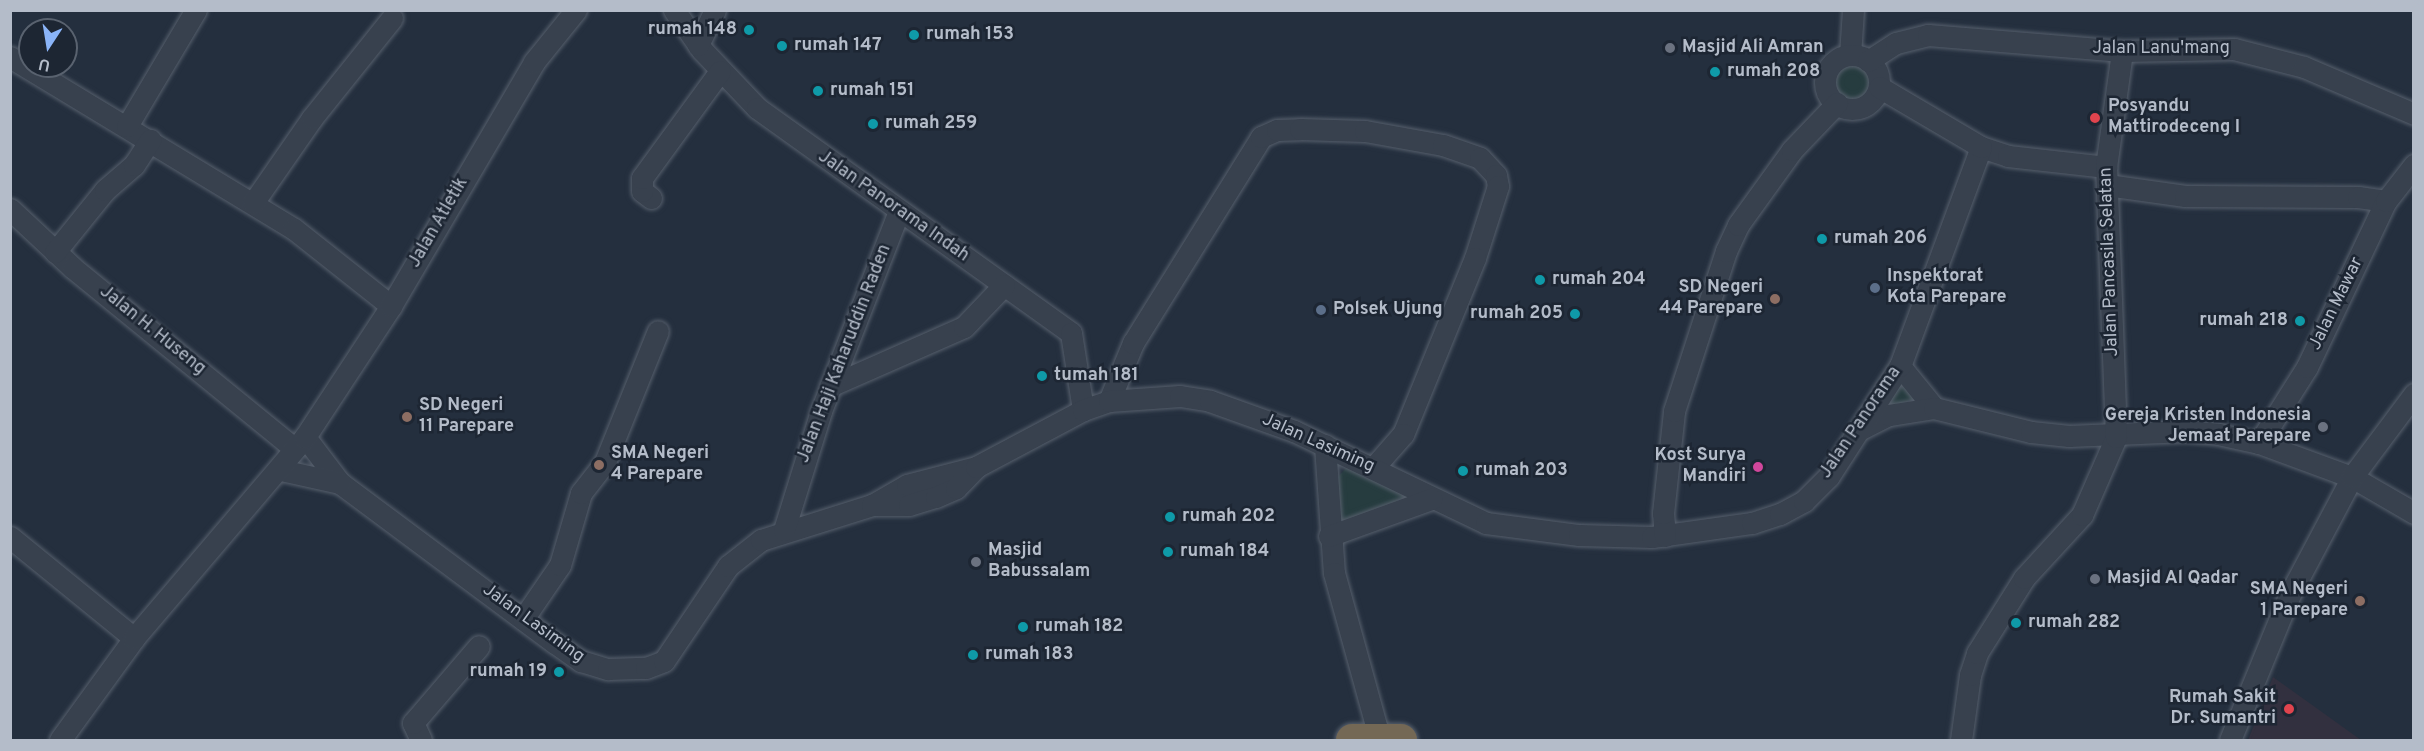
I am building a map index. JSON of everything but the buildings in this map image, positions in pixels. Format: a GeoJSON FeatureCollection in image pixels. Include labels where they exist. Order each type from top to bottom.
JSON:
{"type":"FeatureCollection","features":[{"type":"Feature","properties":{"kind":"street"},"geometry":{"type":"LineString","coordinates":[[127,126],[196,10]]}},
{"type":"Feature","properties":{"kind":"street","name":"Jalan Atletik"},"geometry":{"type":"LineString","coordinates":[[280,470],[390,306],[534,62],[576,10]]}},
{"type":"Feature","properties":{"kind":"street","name":"Jalan Panorama Indah"},"geometry":{"type":"LineString","coordinates":[[674,10],[698,45],[720,71],[757,108],[898,213],[1071,333],[1083,410]]}},
{"type":"Feature","properties":{"kind":"street"},"geometry":{"type":"LineString","coordinates":[[698,45],[715,10]]}},
{"type":"Feature","properties":{"kind":"street"},"geometry":{"type":"LineString","coordinates":[[1852,10],[1859,58],[1877,72],[1879,87],[1873,99],[1863,107],[1837,103],[1827,92],[1825,76],[1834,62],[1859,58]]}},
{"type":"Feature","properties":{"kind":"street"},"geometry":{"type":"LineString","coordinates":[[253,203],[312,118],[392,18]]}},
{"type":"Feature","properties":{"kind":"street","name":"Jalan Lanu'mang"},"geometry":{"type":"LineString","coordinates":[[1859,58],[1896,43],[1928,35],[2122,51],[2208,47],[2264,54],[2414,114]]}},
{"type":"Feature","properties":{"kind":"street","name":"Jalan Pancasila Selatan"},"geometry":{"type":"LineString","coordinates":[[2116,437],[2106,176],[2122,51]]}},
{"type":"Feature","properties":{"kind":"street"},"geometry":{"type":"LineString","coordinates":[[10,57],[294,229],[390,306]]}},
{"type":"Feature","properties":{"kind":"street"},"geometry":{"type":"LineString","coordinates":[[651,198],[642,190],[642,178],[720,71]]}},
{"type":"Feature","properties":{"kind":"street"},"geometry":{"type":"LineString","coordinates":[[1879,87],[1909,109],[1981,147],[2008,156],[2106,176],[2185,196],[2358,197],[2386,201]]}},
{"type":"Feature","properties":{"kind":"street"},"geometry":{"type":"LineString","coordinates":[[1665,536],[1663,513],[1674,411],[1726,251],[1738,225],[1791,150],[1837,103]]}},
{"type":"Feature","properties":{"kind":"street"},"geometry":{"type":"LineString","coordinates":[[1109,401],[1133,343],[1261,137],[1277,130],[1365,131],[1443,145],[1480,158],[1497,175],[1498,186],[1475,258],[1403,434],[1374,467]]}},
{"type":"Feature","properties":{"kind":"street"},"geometry":{"type":"LineString","coordinates":[[55,252],[105,190],[134,165],[150,140]]}},
{"type":"Feature","properties":{"kind":"street","name":"Jalan Panorama"},"geometry":{"type":"LineString","coordinates":[[1665,536],[1752,524],[1780,514],[1804,501],[1829,476],[1900,366],[1981,147]]}},
{"type":"Feature","properties":{"kind":"street","name":"Jalan Mawar"},"geometry":{"type":"LineString","coordinates":[[2259,443],[2307,367],[2386,201],[2414,165]]}},
{"type":"Feature","properties":{"kind":"street","name":"Jalan H. Huseng"},"geometry":{"type":"LineString","coordinates":[[10,209],[55,252],[300,443],[340,483]]}},
{"type":"Feature","properties":{"kind":"street","name":"Jalan Haji Kaharuddin Raden"},"geometry":{"type":"LineString","coordinates":[[784,530],[830,386],[898,213]]}},
{"type":"Feature","properties":{"kind":"street"},"geometry":{"type":"LineString","coordinates":[[830,386],[964,327],[1004,285]]}},
{"type":"Feature","properties":{"kind":"street"},"geometry":{"type":"LineString","coordinates":[[523,619],[560,565],[581,493],[605,462],[658,331]]}},
{"type":"Feature","properties":{"kind":"street"},"geometry":{"type":"LineString","coordinates":[[1900,366],[1934,408]]}},
{"type":"Feature","properties":{"kind":"street"},"geometry":{"type":"LineString","coordinates":[[2230,741],[2289,596],[2352,477],[2414,394]]}},
{"type":"Feature","properties":{"kind":"street","name":"Jalan Lasiming"},"geometry":{"type":"LineString","coordinates":[[340,483],[523,619],[593,666],[627,669],[655,666],[673,651],[728,566],[744,550],[784,530],[872,505],[909,505],[936,497],[961,483],[976,467],[1083,410],[1109,401],[1158,396],[1210,401],[1325,445],[1374,467],[1431,499],[1486,523],[1531,530],[1614,537],[1665,536]]}},
{"type":"Feature","properties":{"kind":"street"},"geometry":{"type":"LineString","coordinates":[[1861,429],[1889,416],[1934,408],[2031,432],[2116,437],[2186,431],[2259,443],[2352,477],[2414,513]]}},
{"type":"Feature","properties":{"kind":"street"},"geometry":{"type":"LineString","coordinates":[[1961,741],[1977,653],[2024,578],[2082,515],[2116,437]]}},
{"type":"Feature","properties":{"kind":"street"},"geometry":{"type":"LineString","coordinates":[[1325,445],[1329,536],[1334,573],[1378,740]]}},
{"type":"Feature","properties":{"kind":"street"},"geometry":{"type":"LineString","coordinates":[[60,741],[134,638],[269,476],[280,470],[340,483]]}},
{"type":"Feature","properties":{"kind":"street"},"geometry":{"type":"LineString","coordinates":[[1329,536],[1431,499]]}},
{"type":"Feature","properties":{"kind":"street"},"geometry":{"type":"LineString","coordinates":[[10,537],[134,638]]}},
{"type":"Feature","properties":{"kind":"street"},"geometry":{"type":"LineString","coordinates":[[421,741],[413,723],[479,646]]}},
{"type":"Feature","properties":{"kind":"shaded area","name":"Rumah Sakit Dr. Sumantri"},"geometry":{"type":"Polygon","coordinates":[[[2273,677],[2361,740],[2248,740],[2273,677]]]}},
{"type":"Feature","properties":{"kind":"green space"},"geometry":{"type":"Polygon","coordinates":[[[1851,62],[1859,63],[1865,68],[1870,74],[1870,90],[1865,96],[1859,101],[1851,102],[1843,101],[1837,96],[1832,90],[1831,82],[1832,74],[1837,68],[1843,63],[1851,62]]]}},
{"type":"Feature","properties":{"kind":"green space"},"geometry":{"type":"Polygon","coordinates":[[[1900,373],[1916,399],[1878,409],[1900,373]]]}},
{"type":"Feature","properties":{"kind":"green space"},"geometry":{"type":"Polygon","coordinates":[[[1349,465],[1414,498],[1336,525],[1335,480],[1349,465]]]}},
{"type":"Feature","properties":{"kind":"place","name":"rumah 148"},"geometry":{"type":"Point","coordinates":[749,30]}},
{"type":"Feature","properties":{"kind":"place","name":"rumah 153"},"geometry":{"type":"Point","coordinates":[914,35]}},
{"type":"Feature","properties":{"kind":"place","name":"rumah 147"},"geometry":{"type":"Point","coordinates":[782,46]}},
{"type":"Feature","properties":{"kind":"place","name":"Masjid Ali Amran"},"geometry":{"type":"Point","coordinates":[1670,48]}},
{"type":"Feature","properties":{"kind":"place","name":"rumah 208"},"geometry":{"type":"Point","coordinates":[1715,72]}},
{"type":"Feature","properties":{"kind":"place","name":"rumah 151"},"geometry":{"type":"Point","coordinates":[818,91]}},
{"type":"Feature","properties":{"kind":"place","name":"Posyandu Mattirodeceng I"},"geometry":{"type":"Point","coordinates":[2095,118]}},
{"type":"Feature","properties":{"kind":"place","name":"rumah 259"},"geometry":{"type":"Point","coordinates":[873,124]}},
{"type":"Feature","properties":{"kind":"place","name":"rumah 206"},"geometry":{"type":"Point","coordinates":[1822,239]}},
{"type":"Feature","properties":{"kind":"place","name":"rumah 204"},"geometry":{"type":"Point","coordinates":[1540,280]}},
{"type":"Feature","properties":{"kind":"place","name":"Inspektorat Kota Parepare"},"geometry":{"type":"Point","coordinates":[1875,288]}},
{"type":"Feature","properties":{"kind":"place","name":"SD Negeri 44 Parepare"},"geometry":{"type":"Point","coordinates":[1775,299]}},
{"type":"Feature","properties":{"kind":"place","name":"Polsek Ujung"},"geometry":{"type":"Point","coordinates":[1321,310]}},
{"type":"Feature","properties":{"kind":"place","name":"rumah 205"},"geometry":{"type":"Point","coordinates":[1575,314]}},
{"type":"Feature","properties":{"kind":"place","name":"rumah 218"},"geometry":{"type":"Point","coordinates":[2300,321]}},
{"type":"Feature","properties":{"kind":"place","name":"tumah 181"},"geometry":{"type":"Point","coordinates":[1042,376]}},
{"type":"Feature","properties":{"kind":"place","name":"SD Negeri 11 Parepare"},"geometry":{"type":"Point","coordinates":[407,417]}},
{"type":"Feature","properties":{"kind":"place","name":"Gereja Kristen Indonesia Jemaat Parepare"},"geometry":{"type":"Point","coordinates":[2323,427]}},
{"type":"Feature","properties":{"kind":"place","name":"SMA Negeri 4 Parepare"},"geometry":{"type":"Point","coordinates":[599,465]}},
{"type":"Feature","properties":{"kind":"place","name":"Kost Surya Mandiri"},"geometry":{"type":"Point","coordinates":[1758,467]}},
{"type":"Feature","properties":{"kind":"place","name":"rumah 203"},"geometry":{"type":"Point","coordinates":[1463,471]}},
{"type":"Feature","properties":{"kind":"place","name":"rumah 202"},"geometry":{"type":"Point","coordinates":[1170,517]}},
{"type":"Feature","properties":{"kind":"place","name":"rumah 184"},"geometry":{"type":"Point","coordinates":[1168,552]}},
{"type":"Feature","properties":{"kind":"place","name":"Masjid Babussalam"},"geometry":{"type":"Point","coordinates":[976,562]}},
{"type":"Feature","properties":{"kind":"place","name":"Masjid Al Qadar"},"geometry":{"type":"Point","coordinates":[2095,579]}},
{"type":"Feature","properties":{"kind":"place","name":"SMA Negeri 1 Parepare"},"geometry":{"type":"Point","coordinates":[2360,601]}},
{"type":"Feature","properties":{"kind":"place","name":"rumah 282"},"geometry":{"type":"Point","coordinates":[2016,623]}},
{"type":"Feature","properties":{"kind":"place","name":"rumah 182"},"geometry":{"type":"Point","coordinates":[1023,627]}},
{"type":"Feature","properties":{"kind":"place","name":"rumah 183"},"geometry":{"type":"Point","coordinates":[973,655]}},
{"type":"Feature","properties":{"kind":"place","name":"rumah 19"},"geometry":{"type":"Point","coordinates":[559,672]}},
{"type":"Feature","properties":{"kind":"place","name":"Rumah Sakit Dr. Sumantri"},"geometry":{"type":"Point","coordinates":[2289,709]}}]}
